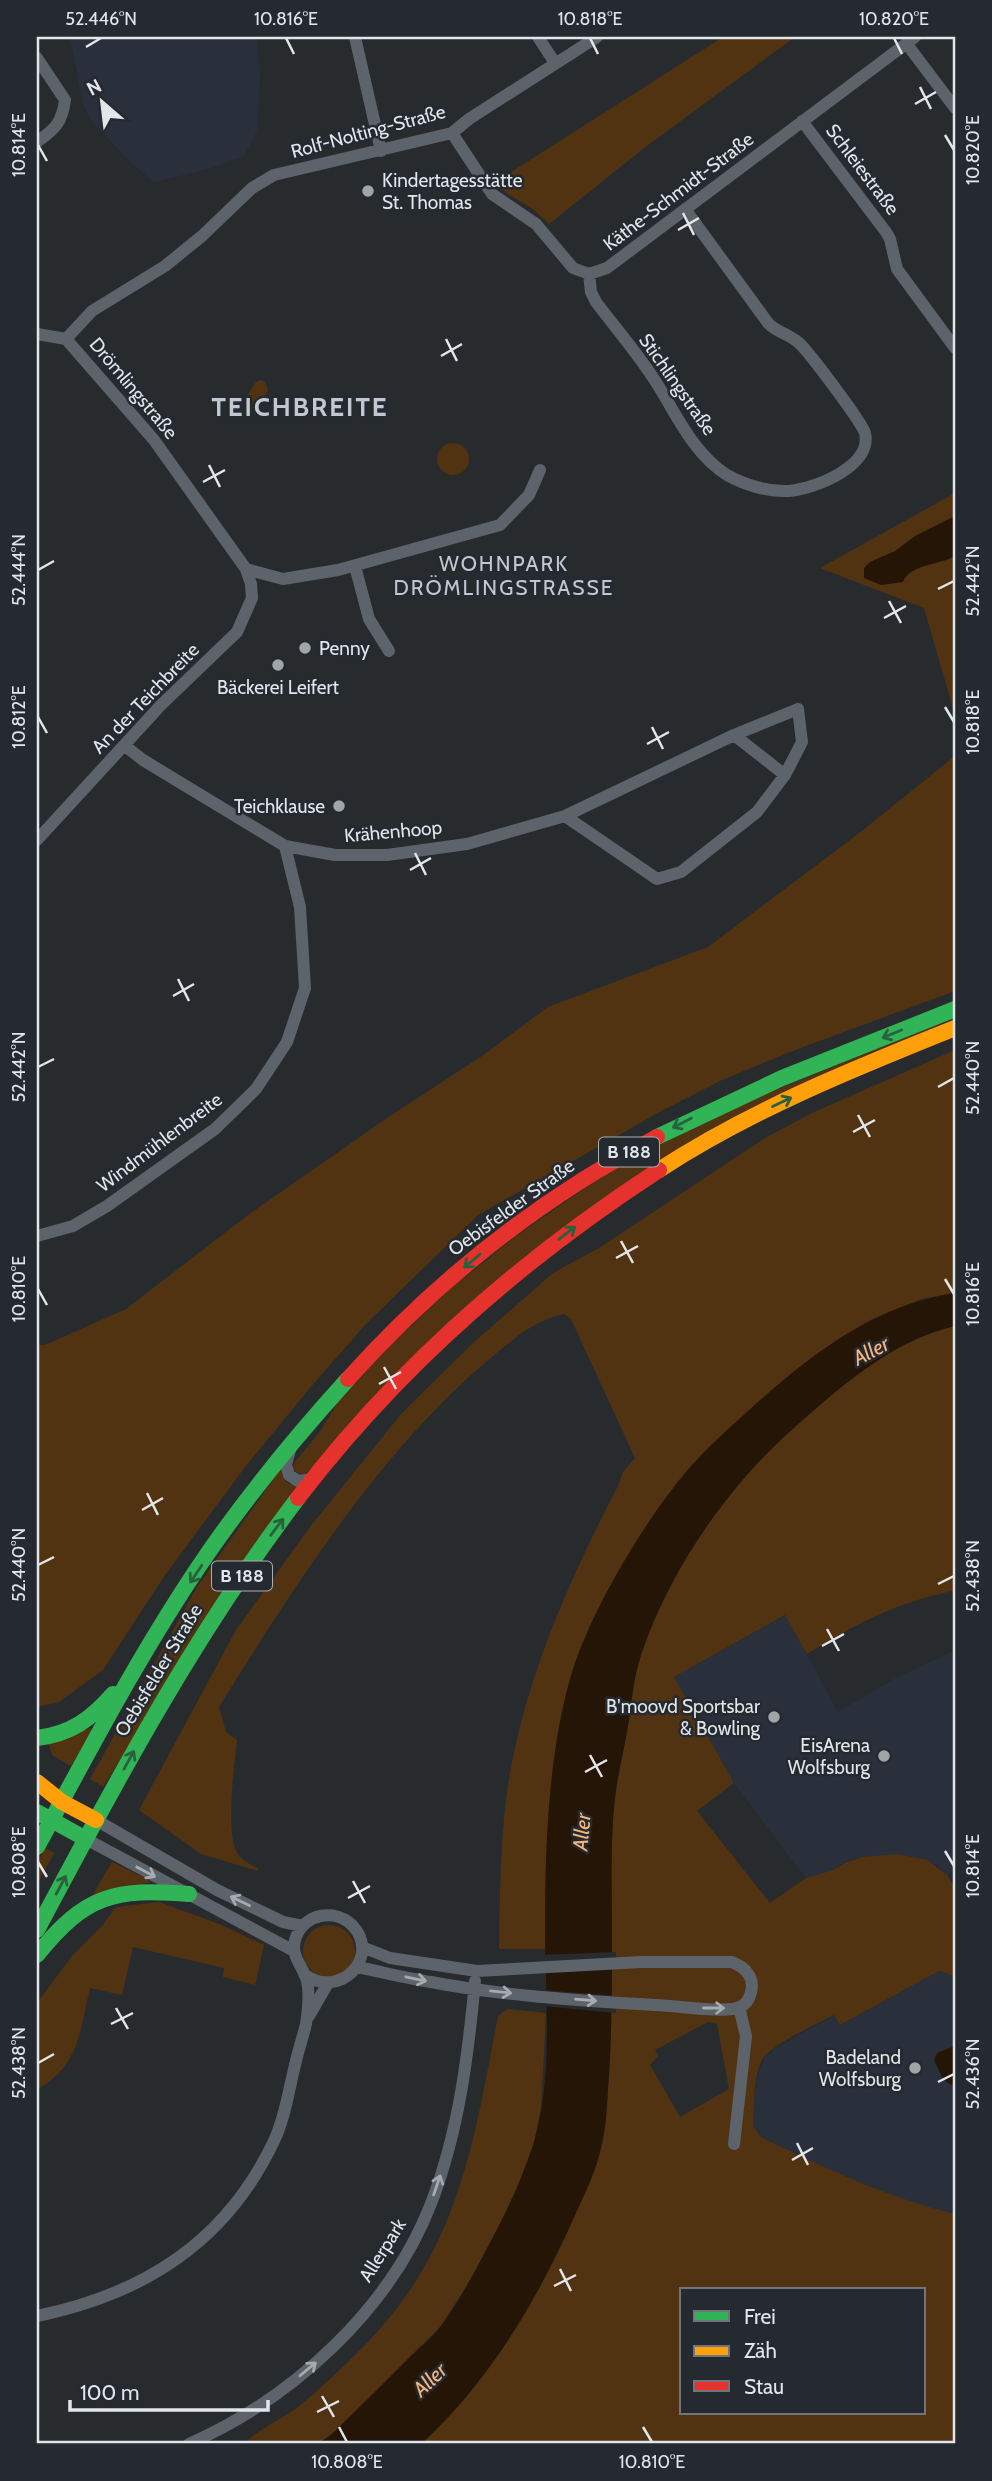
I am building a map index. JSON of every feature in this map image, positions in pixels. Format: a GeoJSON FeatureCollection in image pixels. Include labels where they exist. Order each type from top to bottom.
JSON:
{"type":"FeatureCollection","features":[{"type":"Feature","properties":{"kind":"main road","name":"Oebisfelder Straße"},"geometry":{"type":"LineString","coordinates":[[141,1661],[234,1517],[293,1440],[361,1364],[443,1285],[496,1241],[611,1162],[729,1099],[955,1009]]}},
{"type":"Feature","properties":{"kind":"main road","name":"Oebisfelder Straße"},"geometry":{"type":"LineString","coordinates":[[96,1820],[149,1723],[266,1541],[366,1415],[440,1341],[534,1258],[652,1175],[741,1122],[795,1095],[955,1028]]}},
{"type":"Feature","properties":{"kind":"main road"},"geometry":{"type":"LineString","coordinates":[[37,1738],[75,1730],[94,1715],[141,1661]]}},
{"type":"Feature","properties":{"kind":"main road","name":"B 188"},"geometry":{"type":"LineString","coordinates":[[37,1847],[141,1661]]}},
{"type":"Feature","properties":{"kind":"main road"},"geometry":{"type":"LineString","coordinates":[[37,1782],[62,1802],[96,1820]]}},
{"type":"Feature","properties":{"kind":"main road"},"geometry":{"type":"LineString","coordinates":[[37,1812],[86,1839]]}},
{"type":"Feature","properties":{"kind":"main road","name":"B 188"},"geometry":{"type":"LineString","coordinates":[[37,1930],[96,1820]]}},
{"type":"Feature","properties":{"kind":"main road"},"geometry":{"type":"LineString","coordinates":[[37,1955],[63,1924],[97,1900],[128,1891],[155,1890],[189,1894]]}},
{"type":"Feature","properties":{"kind":"street"},"geometry":{"type":"LineString","coordinates":[[355,37],[381,151]]}},
{"type":"Feature","properties":{"kind":"street"},"geometry":{"type":"LineString","coordinates":[[538,37],[555,64]]}},
{"type":"Feature","properties":{"kind":"street","name":"Rolf-Nolting-Straße"},"geometry":{"type":"LineString","coordinates":[[252,188],[274,175],[452,133],[469,119],[597,37]]}},
{"type":"Feature","properties":{"kind":"street"},"geometry":{"type":"LineString","coordinates":[[911,40],[955,108]]}},
{"type":"Feature","properties":{"kind":"street","name":"Käthe-Schmidt-Straße"},"geometry":{"type":"LineString","coordinates":[[589,274],[607,268],[911,40]]}},
{"type":"Feature","properties":{"kind":"street"},"geometry":{"type":"LineString","coordinates":[[37,58],[65,100],[63,116],[54,129],[37,142]]}},
{"type":"Feature","properties":{"kind":"street","name":"Schleiestraße"},"geometry":{"type":"LineString","coordinates":[[802,121],[886,232],[897,269],[955,348]]}},
{"type":"Feature","properties":{"kind":"street"},"geometry":{"type":"LineString","coordinates":[[452,133],[492,194],[536,224],[573,268],[589,274]]}},
{"type":"Feature","properties":{"kind":"street","name":"Drömlingstraße"},"geometry":{"type":"LineString","coordinates":[[246,569],[154,440],[66,339],[92,311],[164,266],[202,236],[252,188]]}},
{"type":"Feature","properties":{"kind":"street","name":"Stichlingstraße"},"geometry":{"type":"LineString","coordinates":[[589,274],[591,292],[596,302],[660,388],[677,421],[703,454],[726,474],[755,486],[789,491],[826,481],[849,467],[864,451],[866,443],[858,420],[801,345],[772,328],[685,209]]}},
{"type":"Feature","properties":{"kind":"street"},"geometry":{"type":"LineString","coordinates":[[37,334],[66,339]]}},
{"type":"Feature","properties":{"kind":"street"},"geometry":{"type":"LineString","coordinates":[[246,569],[283,579],[355,566],[500,525],[529,495],[540,470]]}},
{"type":"Feature","properties":{"kind":"street"},"geometry":{"type":"LineString","coordinates":[[355,566],[369,619],[389,651]]}},
{"type":"Feature","properties":{"kind":"street","name":"An der Teichbreite"},"geometry":{"type":"LineString","coordinates":[[37,840],[161,705],[237,632],[251,598],[251,584],[246,569]]}},
{"type":"Feature","properties":{"kind":"street","name":"Krähenhoop"},"geometry":{"type":"LineString","coordinates":[[125,746],[143,760],[285,846],[335,855],[387,855],[467,844],[565,816],[734,734],[798,709],[802,742],[785,775],[757,812],[681,872],[657,879],[565,816]]}},
{"type":"Feature","properties":{"kind":"street"},"geometry":{"type":"LineString","coordinates":[[734,734],[785,775]]}},
{"type":"Feature","properties":{"kind":"street","name":"Windmühlenbreite"},"geometry":{"type":"LineString","coordinates":[[37,1237],[73,1226],[107,1206],[215,1129],[256,1089],[287,1042],[304,988],[300,907],[285,846]]}},
{"type":"Feature","properties":{"kind":"street"},"geometry":{"type":"LineString","coordinates":[[293,1440],[286,1465],[289,1475],[298,1481],[313,1479]]}},
{"type":"Feature","properties":{"kind":"street"},"geometry":{"type":"LineString","coordinates":[[96,1820],[217,1891],[283,1922],[303,1926]]}},
{"type":"Feature","properties":{"kind":"street"},"geometry":{"type":"LineString","coordinates":[[86,1839],[294,1951]]}},
{"type":"Feature","properties":{"kind":"street"},"geometry":{"type":"LineString","coordinates":[[334,1915],[353,1926],[362,1947],[357,1966],[350,1975],[340,1981],[328,1983],[304,1974],[298,1967],[294,1951],[295,1940],[303,1926],[321,1916],[334,1915]]}},
{"type":"Feature","properties":{"kind":"street"},"geometry":{"type":"LineString","coordinates":[[357,1966],[431,1983],[475,1989],[646,2005],[716,2009],[740,2007],[748,2001],[751,1992],[750,1976],[742,1966],[715,1960],[477,1971],[390,1958],[362,1947]]}},
{"type":"Feature","properties":{"kind":"street","name":"Allerpark"},"geometry":{"type":"LineString","coordinates":[[189,2444],[217,2432],[264,2403],[341,2339],[393,2274],[414,2240],[431,2203],[450,2145],[464,2084],[477,1971]]}},
{"type":"Feature","properties":{"kind":"street"},"geometry":{"type":"LineString","coordinates":[[37,2316],[115,2294],[141,2282],[195,2245],[230,2211],[254,2177],[276,2138],[306,2022],[308,1995],[304,1974]]}},
{"type":"Feature","properties":{"kind":"street"},"geometry":{"type":"LineString","coordinates":[[306,2022],[328,1983]]}},
{"type":"Feature","properties":{"kind":"street"},"geometry":{"type":"LineString","coordinates":[[734,2144],[746,2036],[740,2007]]}},
{"type":"Feature","properties":{"kind":"shaded area"},"geometry":{"type":"Polygon","coordinates":[[[70,37],[256,37],[260,76],[257,131],[244,156],[209,169],[154,182],[129,161],[89,118],[83,103],[70,37]]]}},
{"type":"Feature","properties":{"kind":"shaded area"},"geometry":{"type":"Polygon","coordinates":[[[723,37],[795,37],[644,148],[549,224],[533,209],[506,193],[497,181],[723,37]]]}},
{"type":"Feature","properties":{"kind":"shaded area"},"geometry":{"type":"Polygon","coordinates":[[[256,382],[265,382],[268,390],[258,406],[250,407],[245,399],[256,382]]]}},
{"type":"Feature","properties":{"kind":"shaded area"},"geometry":{"type":"Polygon","coordinates":[[[453,443],[464,448],[469,459],[464,470],[453,475],[442,470],[437,459],[442,448],[453,443]]]}},
{"type":"Feature","properties":{"kind":"shaded area"},"geometry":{"type":"Polygon","coordinates":[[[955,493],[955,715],[924,608],[820,568],[955,493]]]}},
{"type":"Feature","properties":{"kind":"shaded area"},"geometry":{"type":"Polygon","coordinates":[[[955,756],[955,991],[722,1080],[663,1110],[478,1215],[365,1325],[309,1389],[245,1467],[165,1575],[103,1670],[59,1702],[37,1707],[37,1345],[45,1345],[126,1309],[248,1215],[485,1054],[548,1007],[708,947],[858,834],[955,756]]]}},
{"type":"Feature","properties":{"kind":"shaded area"},"geometry":{"type":"Polygon","coordinates":[[[955,1017],[626,1183],[305,1474],[295,1471],[295,1462],[321,1430],[338,1402],[390,1346],[447,1292],[512,1239],[565,1202],[617,1167],[734,1107],[955,1017]]]}},
{"type":"Feature","properties":{"kind":"shaded area"},"geometry":{"type":"Polygon","coordinates":[[[955,1050],[955,1293],[921,1299],[872,1319],[835,1341],[758,1402],[678,1481],[632,1551],[587,1634],[567,1692],[550,1809],[545,1949],[499,1949],[503,1837],[513,1759],[522,1718],[548,1638],[623,1472],[635,1458],[571,1319],[564,1314],[534,1325],[509,1343],[452,1393],[413,1433],[342,1521],[309,1567],[219,1707],[226,1732],[237,1740],[232,1797],[233,1841],[240,1857],[258,1868],[258,1871],[201,1854],[139,1810],[236,1630],[310,1527],[402,1413],[473,1343],[553,1273],[599,1248],[765,1138],[812,1113],[955,1050]]]}},
{"type":"Feature","properties":{"kind":"shaded area"},"geometry":{"type":"Polygon","coordinates":[[[955,1326],[955,1597],[952,1591],[913,1601],[841,1633],[807,1654],[785,1615],[674,1677],[734,1783],[697,1811],[770,1903],[806,1878],[862,1857],[897,1854],[927,1860],[947,1875],[955,1889],[955,1976],[939,1971],[840,2025],[834,2015],[777,2046],[760,2064],[753,2126],[761,2137],[833,2171],[904,2199],[955,2214],[955,2444],[421,2444],[469,2394],[510,2338],[561,2246],[599,2157],[606,2121],[610,2057],[613,1814],[637,1671],[653,1623],[667,1592],[703,1531],[747,1475],[770,1450],[849,1381],[910,1342],[955,1326]],[[708,2022],[655,2050],[658,2056],[650,2065],[680,2117],[729,2089],[717,2024],[708,2022]]]}},
{"type":"Feature","properties":{"kind":"shaded area"},"geometry":{"type":"Polygon","coordinates":[[[280,1470],[287,1483],[297,1486],[103,1787],[90,1779],[197,1587],[280,1470]]]}},
{"type":"Feature","properties":{"kind":"shaded area"},"geometry":{"type":"Polygon","coordinates":[[[786,1615],[838,1712],[894,1679],[955,1650],[955,1871],[947,1875],[936,1864],[862,1857],[806,1878],[734,1783],[674,1677],[786,1615]]]}},
{"type":"Feature","properties":{"kind":"shaded area"},"geometry":{"type":"Polygon","coordinates":[[[93,1729],[71,1766],[52,1755],[49,1744],[93,1729]]]}},
{"type":"Feature","properties":{"kind":"shaded area"},"geometry":{"type":"Polygon","coordinates":[[[45,1848],[54,1853],[37,1885],[37,1865],[45,1848]]]}},
{"type":"Feature","properties":{"kind":"shaded area"},"geometry":{"type":"Polygon","coordinates":[[[112,1862],[149,1880],[151,1882],[92,1896],[112,1862]]]}},
{"type":"Feature","properties":{"kind":"shaded area"},"geometry":{"type":"Polygon","coordinates":[[[159,1902],[219,1924],[264,1945],[255,1985],[223,1977],[224,1968],[133,1947],[122,1995],[90,1988],[80,2032],[70,2059],[51,2080],[37,2089],[37,2003],[72,1956],[102,1926],[116,1907],[159,1902]]]}},
{"type":"Feature","properties":{"kind":"shaded area"},"geometry":{"type":"Polygon","coordinates":[[[329,1925],[339,1927],[347,1933],[353,1941],[353,1961],[347,1969],[339,1975],[329,1977],[319,1975],[311,1969],[305,1961],[303,1951],[305,1941],[311,1933],[319,1927],[329,1925]]]}},
{"type":"Feature","properties":{"kind":"shaded area"},"geometry":{"type":"Polygon","coordinates":[[[939,1971],[955,1976],[955,2214],[907,2201],[842,2176],[761,2137],[753,2126],[756,2081],[764,2058],[775,2048],[835,2015],[841,2025],[939,1971]]]}},
{"type":"Feature","properties":{"kind":"shaded area"},"geometry":{"type":"Polygon","coordinates":[[[507,2009],[546,2013],[541,2107],[534,2143],[510,2207],[467,2285],[440,2327],[332,2434],[318,2444],[244,2444],[262,2429],[297,2408],[345,2365],[393,2313],[420,2275],[441,2236],[457,2195],[480,2109],[498,2016],[507,2009]]]}},
{"type":"Feature","properties":{"kind":"water"},"geometry":{"type":"Polygon","coordinates":[[[955,516],[955,556],[919,568],[903,582],[881,585],[864,578],[864,568],[870,562],[895,551],[915,536],[955,516]]]}},
{"type":"Feature","properties":{"kind":"water","name":"Aller"},"geometry":{"type":"Polygon","coordinates":[[[955,1293],[955,1326],[910,1342],[869,1366],[795,1427],[747,1475],[703,1531],[667,1592],[653,1623],[635,1679],[613,1814],[611,2021],[604,2130],[599,2157],[590,2182],[545,2278],[510,2338],[490,2366],[446,2420],[421,2444],[318,2444],[332,2434],[441,2326],[488,2246],[510,2204],[528,2160],[540,2119],[546,2065],[546,1867],[552,1771],[570,1679],[588,1630],[615,1576],[662,1503],[693,1464],[792,1373],[842,1337],[869,1322],[925,1299],[955,1293]]]}},
{"type":"Feature","properties":{"kind":"water"},"geometry":{"type":"Polygon","coordinates":[[[955,2046],[955,2084],[951,2085],[943,2079],[934,2060],[937,2053],[955,2046]]]}},
{"type":"Feature","properties":{"kind":"pier"},"geometry":{"type":"Polygon","coordinates":[[[616,1952],[616,1968],[542,1971],[541,1955],[616,1952]]]}},
{"type":"Feature","properties":{"kind":"pier"},"geometry":{"type":"Polygon","coordinates":[[[542,1990],[616,1996],[616,2013],[542,2006],[542,1990]]]}},
{"type":"Feature","properties":{"kind":"traffic: fast"},"geometry":{"type":"LineString","coordinates":[[657,1137],[782,1078],[955,1009]]}},
{"type":"Feature","properties":{"kind":"traffic: fast"},"geometry":{"type":"LineString","coordinates":[[37,1847],[119,1697],[184,1588],[258,1485],[348,1379]]}},
{"type":"Feature","properties":{"kind":"traffic: fast"},"geometry":{"type":"LineString","coordinates":[[37,1930],[127,1763],[191,1654],[298,1498]]}},
{"type":"Feature","properties":{"kind":"traffic: fast"},"geometry":{"type":"LineString","coordinates":[[37,1738],[60,1733],[80,1724],[113,1694]]}},
{"type":"Feature","properties":{"kind":"traffic: fast"},"geometry":{"type":"LineString","coordinates":[[37,1812],[86,1839]]}},
{"type":"Feature","properties":{"kind":"traffic: fast"},"geometry":{"type":"LineString","coordinates":[[37,1955],[70,1919],[103,1900],[140,1893],[189,1894]]}},
{"type":"Feature","properties":{"kind":"traffic: slow"},"geometry":{"type":"LineString","coordinates":[[659,1170],[766,1110],[841,1075],[955,1028]]}},
{"type":"Feature","properties":{"kind":"traffic: slow"},"geometry":{"type":"LineString","coordinates":[[37,1782],[62,1802],[96,1820]]}},
{"type":"Feature","properties":{"kind":"traffic: jam"},"geometry":{"type":"LineString","coordinates":[[348,1379],[417,1308],[492,1244],[572,1187],[657,1137]]}},
{"type":"Feature","properties":{"kind":"traffic: jam"},"geometry":{"type":"LineString","coordinates":[[298,1498],[377,1404],[465,1318],[559,1240],[659,1170]]}},
{"type":"Feature","properties":{"kind":"place","name":"Kindertagesstätte St. Thomas"},"geometry":{"type":"Point","coordinates":[368,191]}},
{"type":"Feature","properties":{"kind":"place","name":"Penny"},"geometry":{"type":"Point","coordinates":[305,648]}},
{"type":"Feature","properties":{"kind":"place","name":"Bäckerei Leifert"},"geometry":{"type":"Point","coordinates":[278,665]}},
{"type":"Feature","properties":{"kind":"place","name":"Teichklause"},"geometry":{"type":"Point","coordinates":[339,806]}},
{"type":"Feature","properties":{"kind":"place","name":"B'moovd Sportsbar & Bowling"},"geometry":{"type":"Point","coordinates":[774,1717]}},
{"type":"Feature","properties":{"kind":"place","name":"EisArena Wolfsburg"},"geometry":{"type":"Point","coordinates":[884,1756]}},
{"type":"Feature","properties":{"kind":"place","name":"Badeland Wolfsburg"},"geometry":{"type":"Point","coordinates":[915,2068]}},
{"type":"Feature","properties":{"kind":"district","name":"TEICHBREITE"},"geometry":{"type":"Point","coordinates":[300,407]}},
{"type":"Feature","properties":{"kind":"district","name":"WOHNPARK DRÖMLINGSTRASSE"},"geometry":{"type":"Point","coordinates":[504,576]}}]}
